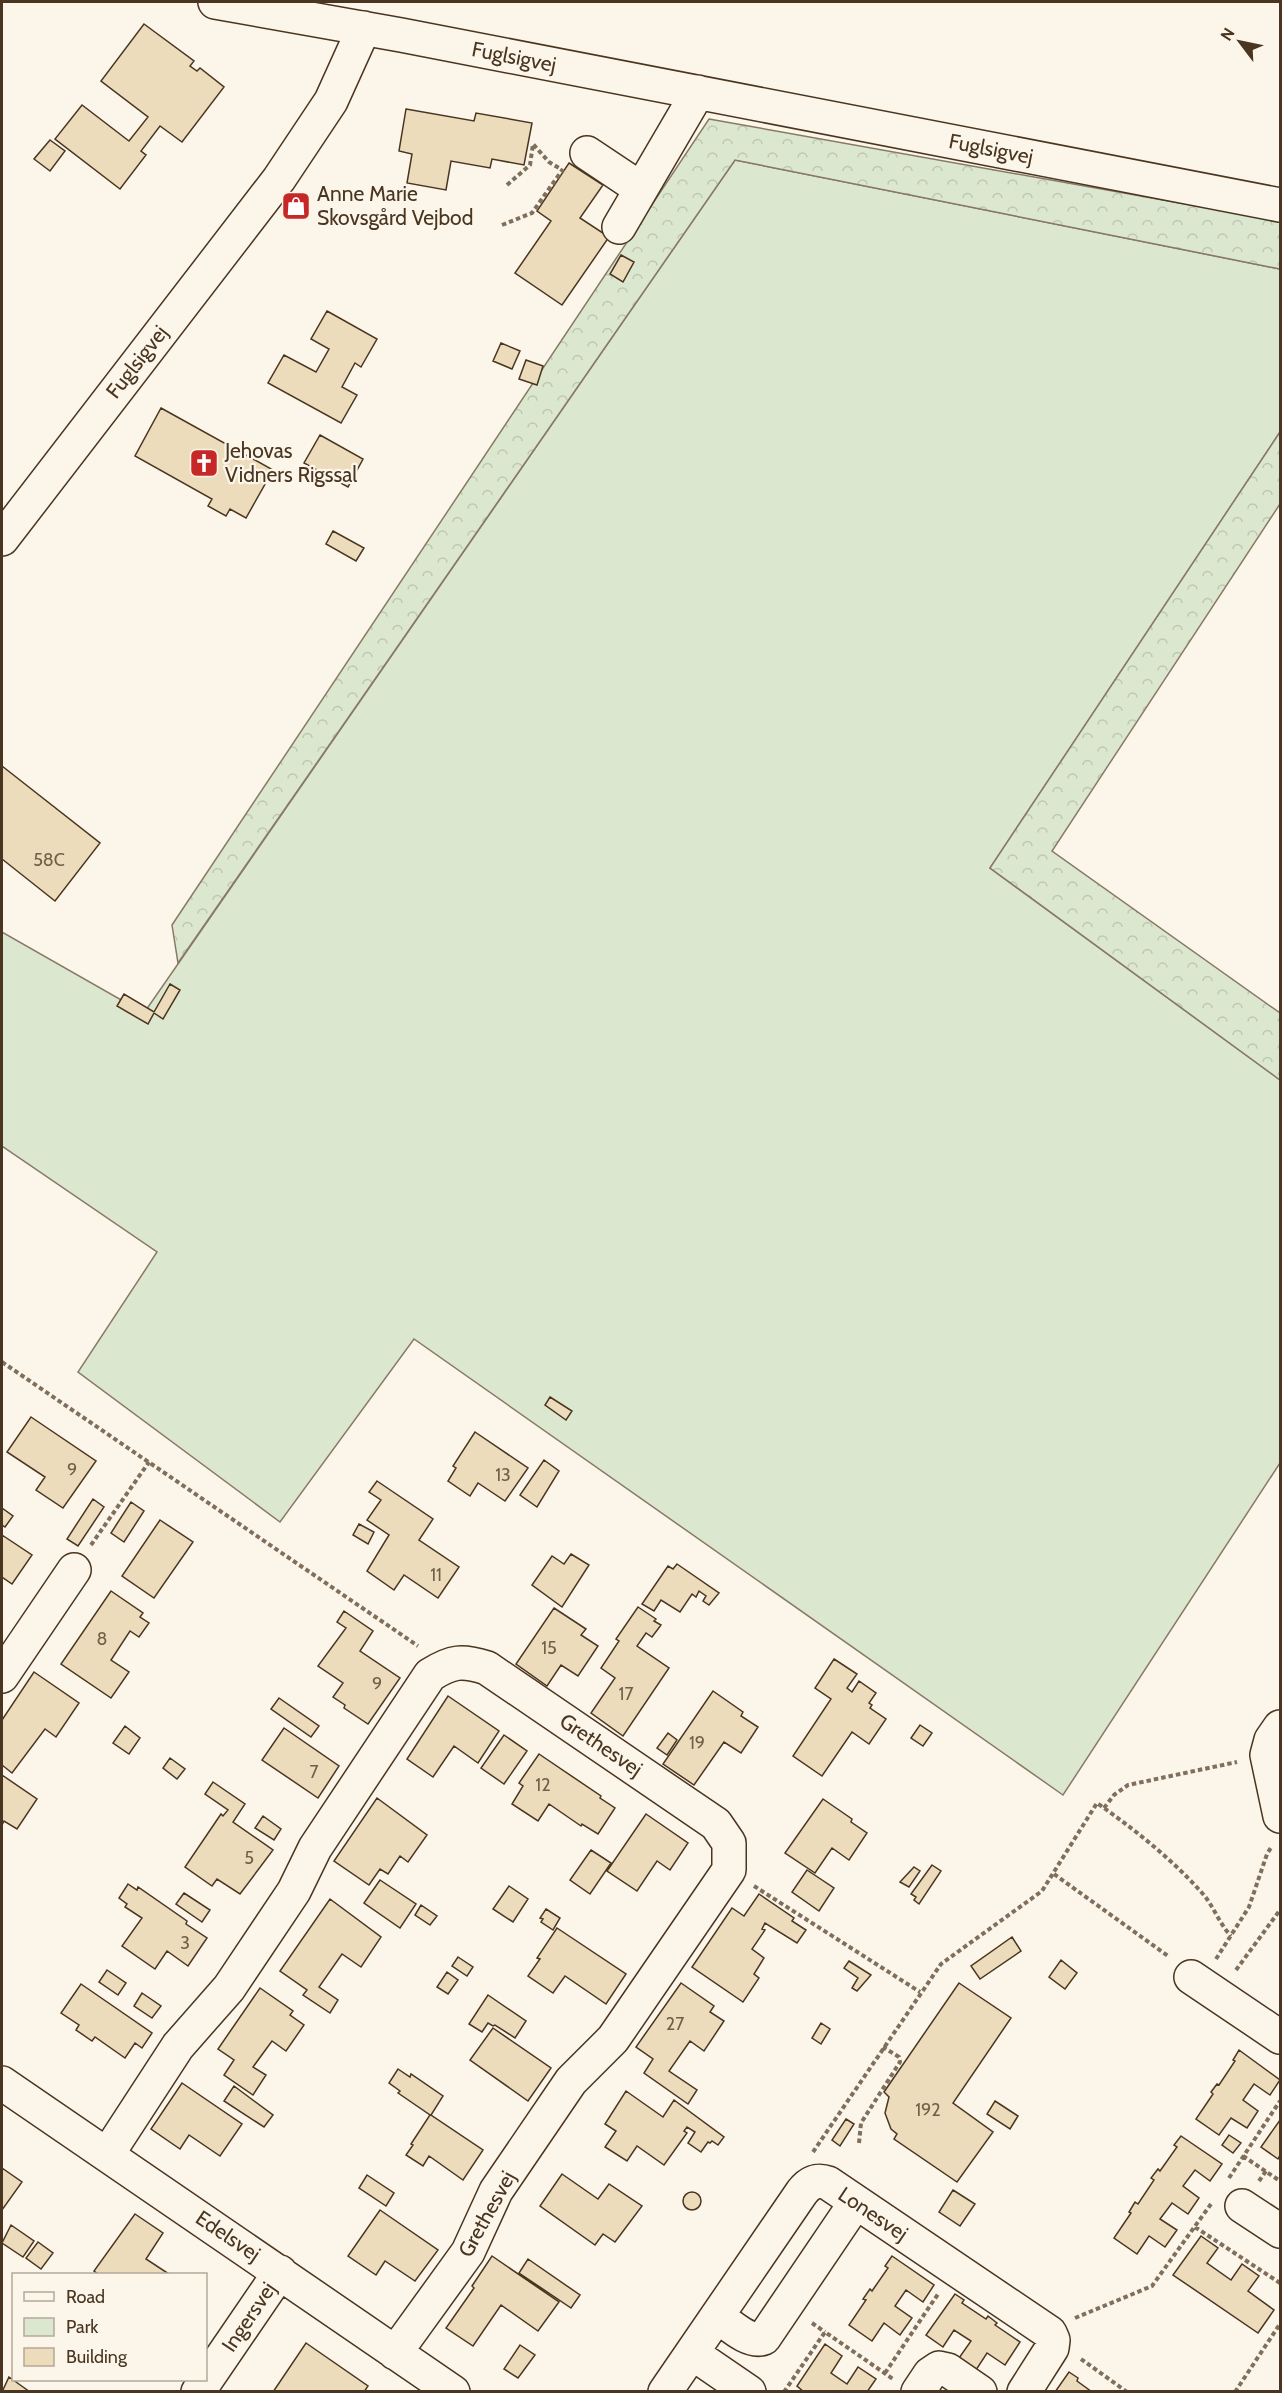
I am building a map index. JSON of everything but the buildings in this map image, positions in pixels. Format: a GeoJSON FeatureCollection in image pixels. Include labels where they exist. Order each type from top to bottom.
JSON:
{"type":"FeatureCollection","features":[{"type":"Feature","properties":{"kind":"street"},"geometry":{"type":"LineString","coordinates":[[215,2],[364,28]]}},
{"type":"Feature","properties":{"kind":"street","name":"Fuglsigvej"},"geometry":{"type":"LineString","coordinates":[[2,538],[279,179],[331,101],[364,28],[1281,205]]}},
{"type":"Feature","properties":{"kind":"street"},"geometry":{"type":"LineString","coordinates":[[619,227],[698,92]]}},
{"type":"Feature","properties":{"kind":"street"},"geometry":{"type":"LineString","coordinates":[[575,161],[641,189]]}},
{"type":"Feature","properties":{"kind":"street"},"geometry":{"type":"LineString","coordinates":[[2,1676],[74,1569]]}},
{"type":"Feature","properties":{"kind":"street","name":"Grethesvej"},"geometry":{"type":"LineString","coordinates":[[395,2353],[468,2252],[496,2191],[571,2081],[613,2039],[729,1870],[729,1843],[716,1824],[487,1668],[467,1662],[446,1665]]}},
{"type":"Feature","properties":{"kind":"street"},"geometry":{"type":"LineString","coordinates":[[107,2155],[178,2046],[229,1988],[294,1891],[315,1848],[430,1675],[446,1665]]}},
{"type":"Feature","properties":{"kind":"street"},"geometry":{"type":"LineString","coordinates":[[1274,1741],[1278,1829]]}},
{"type":"Feature","properties":{"kind":"street"},"geometry":{"type":"LineString","coordinates":[[1203,1985],[1281,2037]]}},
{"type":"Feature","properties":{"kind":"street","name":"Edelsvej"},"geometry":{"type":"LineString","coordinates":[[2,2083],[453,2391]]}},
{"type":"Feature","properties":{"kind":"street","name":"Lonesvej"},"geometry":{"type":"LineString","coordinates":[[665,2391],[802,2192],[813,2182],[828,2183],[1050,2333],[1053,2340]]}},
{"type":"Feature","properties":{"kind":"street"},"geometry":{"type":"LineString","coordinates":[[1227,2196],[1281,2231]]}},
{"type":"Feature","properties":{"kind":"street"},"geometry":{"type":"LineString","coordinates":[[717,2316],[749,2338],[754,2340],[764,2338],[856,2202]]}},
{"type":"Feature","properties":{"kind":"street","name":"Ingersvej"},"geometry":{"type":"LineString","coordinates":[[207,2378],[280,2272]]}},
{"type":"Feature","properties":{"kind":"street"},"geometry":{"type":"LineString","coordinates":[[1024,2391],[1048,2357],[1053,2340]]}},
{"type":"Feature","properties":{"kind":"street"},"geometry":{"type":"LineString","coordinates":[[692,2353],[749,2391]]}},
{"type":"Feature","properties":{"kind":"street"},"geometry":{"type":"LineString","coordinates":[[910,2388],[939,2368],[948,2370],[980,2391]]}},
{"type":"Feature","properties":{"kind":"path"},"geometry":{"type":"LineString","coordinates":[[507,185],[530,165],[533,144],[549,162],[575,161]]}},
{"type":"Feature","properties":{"kind":"path"},"geometry":{"type":"LineString","coordinates":[[502,225],[532,213],[575,161]]}},
{"type":"Feature","properties":{"kind":"path"},"geometry":{"type":"LineString","coordinates":[[2,1362],[446,1665]]}},
{"type":"Feature","properties":{"kind":"path"},"geometry":{"type":"LineString","coordinates":[[74,1569],[149,1462]]}},
{"type":"Feature","properties":{"kind":"path"},"geometry":{"type":"LineString","coordinates":[[1104,1808],[1114,1795],[1128,1785],[1274,1741]]}},
{"type":"Feature","properties":{"kind":"path"},"geometry":{"type":"LineString","coordinates":[[813,2182],[810,2166],[814,2149],[940,1964],[1036,1898],[1054,1874],[1097,1803],[1143,1838],[1202,1892],[1221,1926],[1231,1936]]}},
{"type":"Feature","properties":{"kind":"path"},"geometry":{"type":"LineString","coordinates":[[1203,1985],[1249,1907],[1266,1854],[1278,1829]]}},
{"type":"Feature","properties":{"kind":"path"},"geometry":{"type":"LineString","coordinates":[[729,1870],[920,1992]]}},
{"type":"Feature","properties":{"kind":"path"},"geometry":{"type":"LineString","coordinates":[[1054,1874],[1182,1966],[1203,1985]]}},
{"type":"Feature","properties":{"kind":"path"},"geometry":{"type":"LineString","coordinates":[[1203,1985],[1255,1943],[1281,1910]]}},
{"type":"Feature","properties":{"kind":"path"},"geometry":{"type":"LineString","coordinates":[[859,2143],[861,2123],[900,2062],[899,2057],[883,2047]]}},
{"type":"Feature","properties":{"kind":"path"},"geometry":{"type":"LineString","coordinates":[[1053,2340],[1064,2324],[1072,2319],[1152,2286],[1195,2227],[1227,2196],[1243,2156],[1281,2101]]}},
{"type":"Feature","properties":{"kind":"path"},"geometry":{"type":"LineString","coordinates":[[1243,2156],[1281,2181]]}},
{"type":"Feature","properties":{"kind":"path"},"geometry":{"type":"LineString","coordinates":[[1195,2227],[1281,2283]]}},
{"type":"Feature","properties":{"kind":"path"},"geometry":{"type":"LineString","coordinates":[[885,2373],[955,2269]]}},
{"type":"Feature","properties":{"kind":"path"},"geometry":{"type":"LineString","coordinates":[[1234,2391],[1281,2324]]}},
{"type":"Feature","properties":{"kind":"path"},"geometry":{"type":"LineString","coordinates":[[784,2391],[825,2332],[910,2388]]}},
{"type":"Feature","properties":{"kind":"green space"},"geometry":{"type":"Polygon","coordinates":[[[709,119],[1280,221],[1280,269],[735,160],[178,963],[172,925],[709,119]]]}},
{"type":"Feature","properties":{"kind":"green space"},"geometry":{"type":"Polygon","coordinates":[[[735,160],[1280,269],[1280,432],[990,868],[1280,1080],[1280,1463],[1063,1795],[414,1339],[280,1522],[78,1372],[157,1252],[2,1146],[2,932],[144,1013],[735,160]]]}},
{"type":"Feature","properties":{"kind":"green space"},"geometry":{"type":"Polygon","coordinates":[[[1280,432],[1280,504],[1052,851],[1280,1013],[1280,1080],[990,868],[1280,432]]]}},
{"type":"Feature","properties":{"kind":"place","name":"Anne Marie Skovsgård Vejbod"},"geometry":{"type":"Point","coordinates":[296,206]}},
{"type":"Feature","properties":{"kind":"place","name":"Jehovas Vidners Rigssal"},"geometry":{"type":"Point","coordinates":[204,463]}}]}
